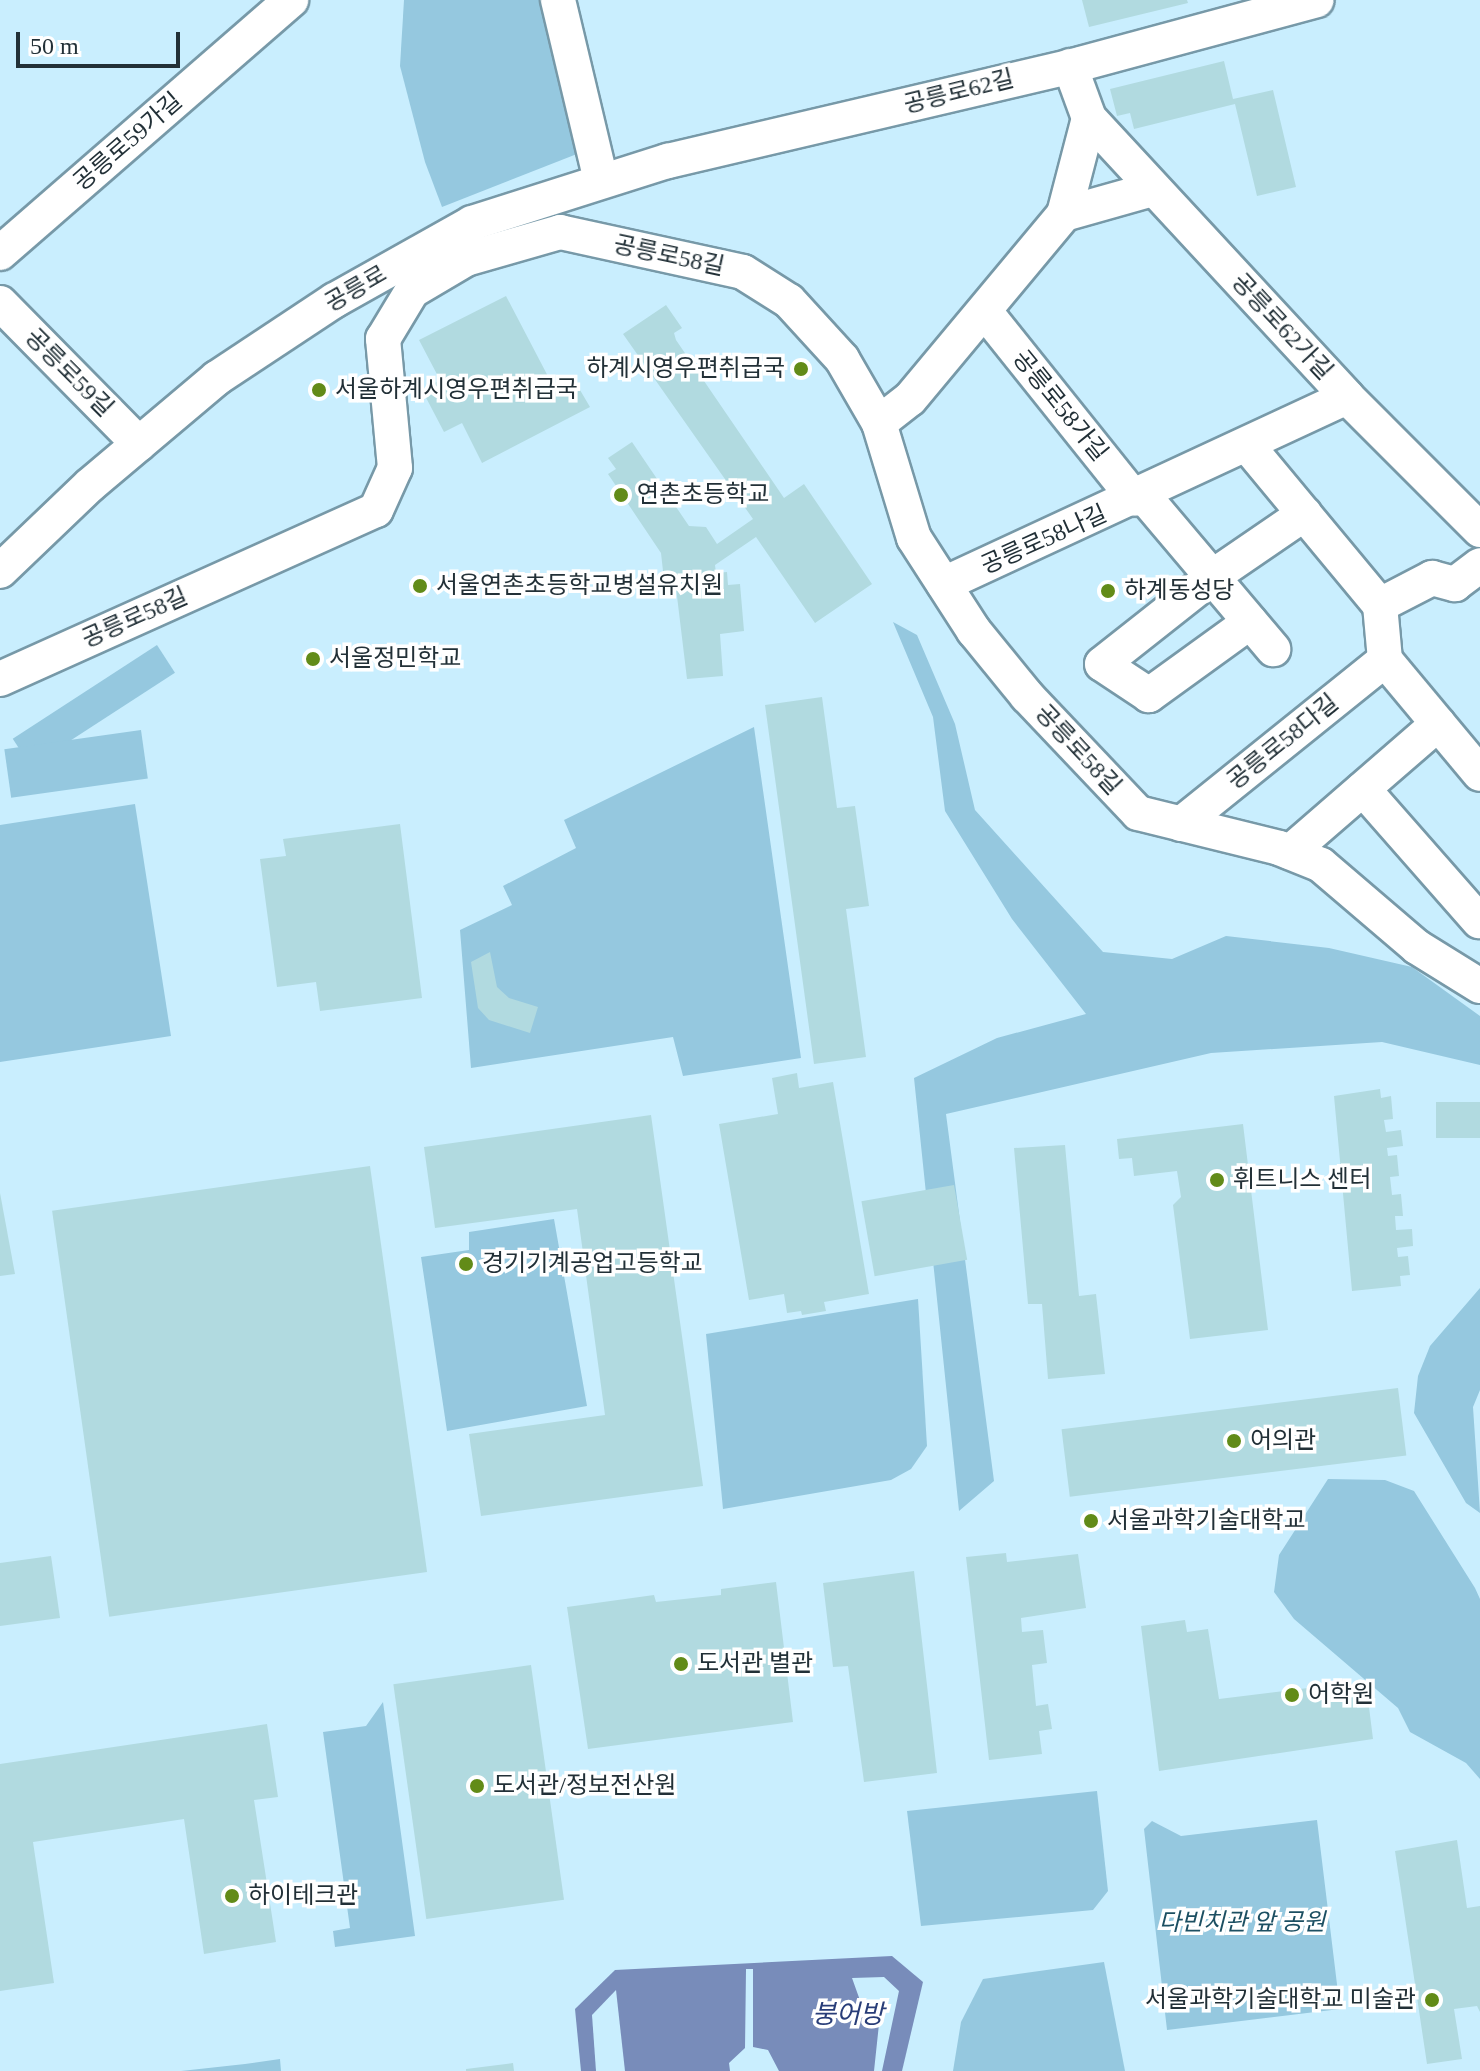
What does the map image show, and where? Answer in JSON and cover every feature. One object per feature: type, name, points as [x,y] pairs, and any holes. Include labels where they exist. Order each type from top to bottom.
[{"type":"street","name":"공릉로59가길","points":[[0,253],[291,0]]},
{"type":"street","points":[[558,0],[601,181]]},
{"type":"street","name":"공릉로62길","points":[[601,181],[1070,66],[1317,0]]},
{"type":"street","name":"공릉로62가길","points":[[1070,66],[1089,118],[1347,397],[1480,530]]},
{"type":"street","points":[[879,423],[910,399],[986,313],[1064,214],[1089,118]]},
{"type":"street","name":"공릉로","points":[[0,571],[139,444],[217,378],[346,294],[472,223],[601,181]]},
{"type":"street","points":[[1064,214],[1153,189]]},
{"type":"street","name":"공릉로58길","points":[[0,679],[376,510],[395,468],[383,339],[412,291],[466,259],[560,232],[743,272],[789,301],[842,359],[879,423],[914,538],[944,584],[1027,696],[1138,813],[1290,852],[1321,865],[1417,947],[1480,986]]},
{"type":"street","name":"공릉로59길","points":[[0,303],[139,444]]},
{"type":"street","name":"공릉로58가길","points":[[986,313],[1139,497]]},
{"type":"street","name":"공릉로58나길","points":[[944,584],[1139,497],[1347,397]]},
{"type":"street","points":[[1247,445],[1380,605],[1385,660],[1480,774]]},
{"type":"street","points":[[1139,497],[1273,649]]},
{"type":"street","points":[[1250,622],[1149,695],[1102,664],[1212,577],[1304,514]]},
{"type":"street","points":[[1380,605],[1432,578],[1455,584],[1480,565]]},
{"type":"street","name":"공릉로58다길","points":[[1181,824],[1385,660]]},
{"type":"street","points":[[1290,852],[1438,724]]},
{"type":"street","points":[[1363,789],[1480,920],[1446,965]]},
{"type":"green space","points":[[404,0],[548,0],[582,152],[442,207],[425,162],[400,66]]},
{"type":"green space","points":[[893,622],[917,635],[955,724],[975,810],[1103,952],[1172,959],[1226,936],[1329,948],[1412,967],[1480,1016],[1480,1065],[1382,1042],[1211,1053],[946,1114],[994,1481],[959,1511],[914,1078],[997,1038],[1086,1014],[1012,919],[945,811],[933,717]]},
{"type":"green space","points":[[157,645],[175,673],[31,766],[13,739]]},
{"type":"green space","points":[[754,727],[801,1058],[683,1076],[673,1037],[471,1068],[460,930],[512,905],[503,886],[576,848],[564,820]]},
{"type":"green space","points":[[141,730],[148,779],[11,798],[4,749]]},
{"type":"green space","points":[[135,804],[171,1036],[0,1062],[0,825]]},
{"type":"green space","points":[[554,1219],[587,1406],[447,1431],[421,1257],[469,1250],[469,1232]]},
{"type":"green space","points":[[1480,1288],[1480,1390],[1473,1407],[1480,1513],[1466,1503],[1414,1413],[1418,1376],[1430,1346]]},
{"type":"green space","points":[[918,1299],[927,1446],[911,1469],[891,1480],[723,1509],[706,1334]]},
{"type":"green space","points":[[1328,1479],[1385,1480],[1414,1491],[1475,1588],[1480,1599],[1480,1779],[1466,1763],[1410,1732],[1398,1708],[1294,1619],[1274,1592],[1279,1555]]},
{"type":"green space","points":[[383,1702],[415,1936],[335,1947],[333,1931],[350,1928],[323,1732],[366,1726]]},
{"type":"green space","points":[[1097,1791],[1108,1891],[1093,1910],[921,1926],[907,1811]]},
{"type":"green space","name":"다빈치관 앞 공원","points":[[1317,1820],[1340,2009],[1167,2030],[1144,1829],[1152,1821],[1181,1836]]},
{"type":"green space","points":[[1104,1962],[1125,2071],[953,2071],[961,2022],[983,1979]]},
{"type":"green space","points":[[280,2059],[281,2071],[181,2071],[245,2064]]},
{"type":"water","name":"붕어방","points":[[892,1956],[923,1982],[902,2071],[581,2071],[575,2009],[615,1970]]},
{"type":"pier","points":[[746,1969],[753,1969],[753,2047],[768,2050],[779,2071],[730,2071],[729,2063],[745,2048]]},
{"type":"pier","points":[[884,1977],[899,1991],[882,2071],[874,2071],[879,2024],[862,2006],[852,1978]]},
{"type":"pier","points":[[616,1990],[625,2071],[596,2071],[592,2015]]},
{"type":"building","points":[[1082,0],[1187,0],[1188,3],[1089,27]]},
{"type":"building","points":[[1224,61],[1233,99],[1273,90],[1296,187],[1257,196],[1235,104],[1134,129],[1130,113],[1117,116],[1110,89]]},
{"type":"building","points":[[506,296],[552,384],[563,378],[571,395],[580,390],[590,407],[482,463],[462,423],[444,432],[422,390],[440,380],[419,340]]},
{"type":"building","points":[[666,305],[682,328],[674,333],[676,340],[784,498],[804,484],[872,584],[815,623],[756,537],[715,565],[716,573],[727,572],[728,585],[740,584],[744,631],[720,634],[723,676],[687,679],[676,588],[665,589],[661,553],[608,474],[616,469],[608,458],[632,442],[689,526],[706,527],[717,544],[753,519],[623,334]]},
{"type":"building","points":[[822,697],[837,808],[855,806],[869,906],[846,909],[866,1057],[814,1064],[765,705]]},
{"type":"building","points":[[400,824],[422,998],[320,1011],[316,982],[277,987],[260,859],[286,856],[283,839]]},
{"type":"building","points":[[490,952],[497,987],[509,998],[538,1007],[530,1033],[489,1020],[478,1008],[471,962]]},
{"type":"building","points":[[797,1073],[799,1088],[833,1082],[869,1294],[824,1302],[826,1311],[802,1315],[801,1311],[787,1313],[784,1294],[749,1300],[719,1124],[778,1114],[772,1078]]},
{"type":"building","points":[[1380,1089],[1381,1098],[1391,1096],[1393,1119],[1384,1120],[1386,1132],[1401,1130],[1403,1146],[1387,1148],[1388,1156],[1397,1155],[1399,1176],[1390,1177],[1392,1195],[1401,1194],[1403,1216],[1395,1216],[1396,1230],[1412,1229],[1413,1246],[1397,1248],[1398,1257],[1408,1256],[1410,1275],[1400,1276],[1401,1286],[1352,1291],[1334,1096]]},
{"type":"building","points":[[1436,1102],[1480,1102],[1480,1138],[1436,1138]]},
{"type":"building","points":[[651,1115],[703,1486],[481,1516],[469,1434],[605,1415],[577,1209],[435,1228],[424,1147]]},
{"type":"building","points":[[1243,1124],[1268,1330],[1190,1339],[1173,1205],[1181,1197],[1177,1171],[1134,1176],[1132,1158],[1119,1159],[1117,1139]]},
{"type":"building","points":[[1065,1145],[1079,1296],[1096,1294],[1105,1374],[1048,1379],[1042,1304],[1028,1304],[1014,1148]]},
{"type":"building","points":[[370,1166],[427,1572],[109,1617],[52,1211]]},
{"type":"building","points":[[954,1185],[967,1260],[875,1276],[861,1201]]},
{"type":"building","points":[[0,1193],[15,1274],[0,1276]]},
{"type":"building","name":"어의관","points":[[1398,1388],[1406,1455],[1070,1497],[1062,1429]]},
{"type":"building","points":[[1006,1553],[1007,1562],[1078,1554],[1086,1608],[1021,1618],[1022,1632],[1043,1630],[1047,1663],[1032,1665],[1036,1706],[1048,1704],[1052,1729],[1039,1731],[1042,1754],[989,1760],[966,1557]]},
{"type":"building","points":[[51,1556],[60,1618],[0,1626],[0,1563]]},
{"type":"building","points":[[914,1571],[937,1773],[864,1782],[848,1666],[833,1667],[823,1583]]},
{"type":"building","name":"도서관 별관","points":[[776,1582],[793,1722],[588,1749],[567,1607],[654,1595],[656,1602],[721,1595],[721,1589]]},
{"type":"building","name":"어학원","points":[[1185,1620],[1187,1632],[1208,1629],[1219,1699],[1332,1685],[1333,1695],[1355,1692],[1357,1708],[1369,1707],[1373,1739],[1159,1771],[1141,1626]]},
{"type":"building","name":"도서관/정보전산원","points":[[531,1665],[564,1900],[426,1919],[393,1684]]},
{"type":"building","name":"하이테크관","points":[[267,1724],[278,1797],[254,1800],[276,1942],[204,1954],[184,1819],[33,1842],[54,1983],[0,1991],[0,1764]]},
{"type":"building","points":[[1457,1840],[1467,1908],[1480,1906],[1480,2012],[1477,2006],[1454,2009],[1462,2059],[1427,2064],[1395,1851]]},
{"type":"building","points":[[513,2063],[514,2071],[466,2071],[466,2069]]},
{"type":"place","name":"하계시영우편취급국","points":[[801,369]]},
{"type":"place","name":"서울하계시영우편취급국","points":[[319,390]]},
{"type":"place","name":"연촌초등학교","points":[[621,495]]},
{"type":"place","name":"서울연촌초등학교병설유치원","points":[[420,586]]},
{"type":"place","name":"하계동성당","points":[[1108,591]]},
{"type":"place","name":"서울정민학교","points":[[313,659]]},
{"type":"place","name":"휘트니스 센터","points":[[1217,1180]]},
{"type":"place","name":"경기기계공업고등학교","points":[[466,1264]]},
{"type":"place","name":"어의관","points":[[1234,1441]]},
{"type":"place","name":"서울과학기술대학교","points":[[1091,1521]]},
{"type":"place","name":"도서관 별관","points":[[681,1664]]},
{"type":"place","name":"어학원","points":[[1292,1695]]},
{"type":"place","name":"도서관/정보전산원","points":[[477,1786]]},
{"type":"place","name":"하이테크관","points":[[232,1896]]},
{"type":"place","name":"서울과학기술대학교 미술관","points":[[1432,2000]]}]
